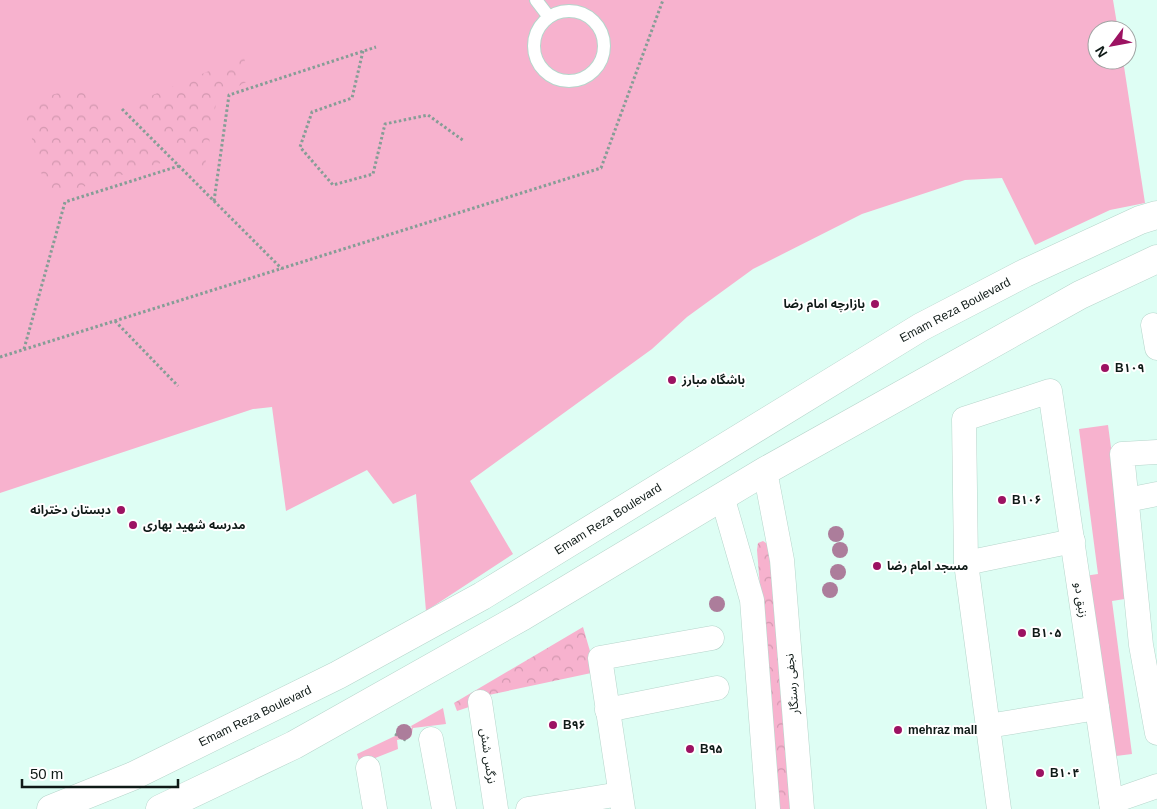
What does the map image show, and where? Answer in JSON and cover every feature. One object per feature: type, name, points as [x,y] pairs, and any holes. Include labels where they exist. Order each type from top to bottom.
[{"type":"street","name":"Emam Reza Boulevard","points":[[51,809],[133,776],[338,675],[482,596],[921,327],[1025,273],[1140,220],[1157,215]]},
{"type":"street","points":[[160,809],[294,745],[523,616],[765,470],[1080,295],[1157,259]]},
{"type":"street","name":"زنبق دو","points":[[966,563],[964,419],[1050,391],[1112,805]]},
{"type":"street","points":[[1157,452],[1122,454],[1127,500],[1149,644],[1157,733]]},
{"type":"street","name":"نجفی رستگار","points":[[765,470],[782,560],[802,809]]},
{"type":"street","points":[[1127,500],[1157,494]]},
{"type":"street","points":[[722,496],[752,600],[768,809]]},
{"type":"street","points":[[999,809],[966,563],[1073,541]]},
{"type":"street","points":[[528,809],[622,801],[600,658],[712,638]]},
{"type":"street","points":[[608,710],[717,688]]},
{"type":"street","name":"نرگس شش","points":[[480,702],[496,809]]},
{"type":"street","points":[[988,726],[1097,708]]},
{"type":"street","points":[[431,739],[444,809]]},
{"type":"street","points":[[368,768],[375,809]]},
{"type":"street","points":[[1112,805],[1157,786]]},
{"type":"lane","points":[[536,0],[549,17]]},
{"type":"lane","points":[[560,12],[582,13],[600,28],[605,51],[601,62],[594,72],[585,79],[574,82],[562,81],[551,77],[542,69],[536,59],[534,48],[535,36],[541,25],[549,17],[560,12]]},
{"type":"path","points":[[0,357],[601,168],[663,0]]},
{"type":"path","points":[[214,201],[229,96],[376,47]]},
{"type":"path","points":[[363,51],[352,98],[312,112],[300,147],[333,184],[374,174],[385,124],[428,115],[464,141]]},
{"type":"path","points":[[122,109],[282,269]]},
{"type":"path","points":[[24,350],[64,202],[179,166]]},
{"type":"path","points":[[115,321],[178,386]]},
{"type":"path","points":[[395,734],[407,741]]},
{"type":"green space","points":[[0,0],[1113,0],[1116,20],[1087,20],[1087,70],[1125,70],[1145,203],[1110,210],[1035,245],[1002,178],[965,180],[862,214],[753,269],[687,317],[652,349],[470,481],[513,554],[426,611],[416,494],[393,504],[367,470],[286,511],[272,407],[253,409],[0,493]]},
{"type":"green space","points":[[244,56],[248,81],[217,98],[204,171],[134,103]]},
{"type":"green space","points":[[86,85],[164,162],[53,196],[46,190],[25,113],[25,106],[31,101]]},
{"type":"green space","points":[[1108,425],[1131,598],[1112,601],[1132,754],[1108,757],[1084,576],[1098,574],[1079,429]]},
{"type":"green space","points":[[763,541],[769,545],[790,809],[778,809],[757,550],[758,543]]},
{"type":"green space","points":[[583,627],[596,672],[470,699],[469,707],[457,711],[454,703]]},
{"type":"green space","points":[[443,708],[446,724],[413,728],[411,737],[397,740],[398,749],[360,764],[357,754],[412,728],[411,726]]},
{"type":"place","name":"بازارچه امام رضا","points":[[875,304]]},
{"type":"place","name":"B۱۰۹","points":[[1105,368]]},
{"type":"place","name":"باشگاه مبارز","points":[[672,380]]},
{"type":"place","name":"B۱۰۶","points":[[1002,500]]},
{"type":"place","name":"دبستان دخترانه","points":[[121,510]]},
{"type":"place","name":"مدرسه شهید بهاری","points":[[133,525]]},
{"type":"place","name":"مسجد امام رضا","points":[[877,566]]},
{"type":"place","name":"B۱۰۵","points":[[1022,633]]},
{"type":"place","name":"B۹۶","points":[[553,725]]},
{"type":"place","name":"mehraz mall","points":[[898,730]]},
{"type":"place","name":"B۹۵","points":[[690,749]]},
{"type":"place","name":"B۱۰۴","points":[[1040,773]]}]
